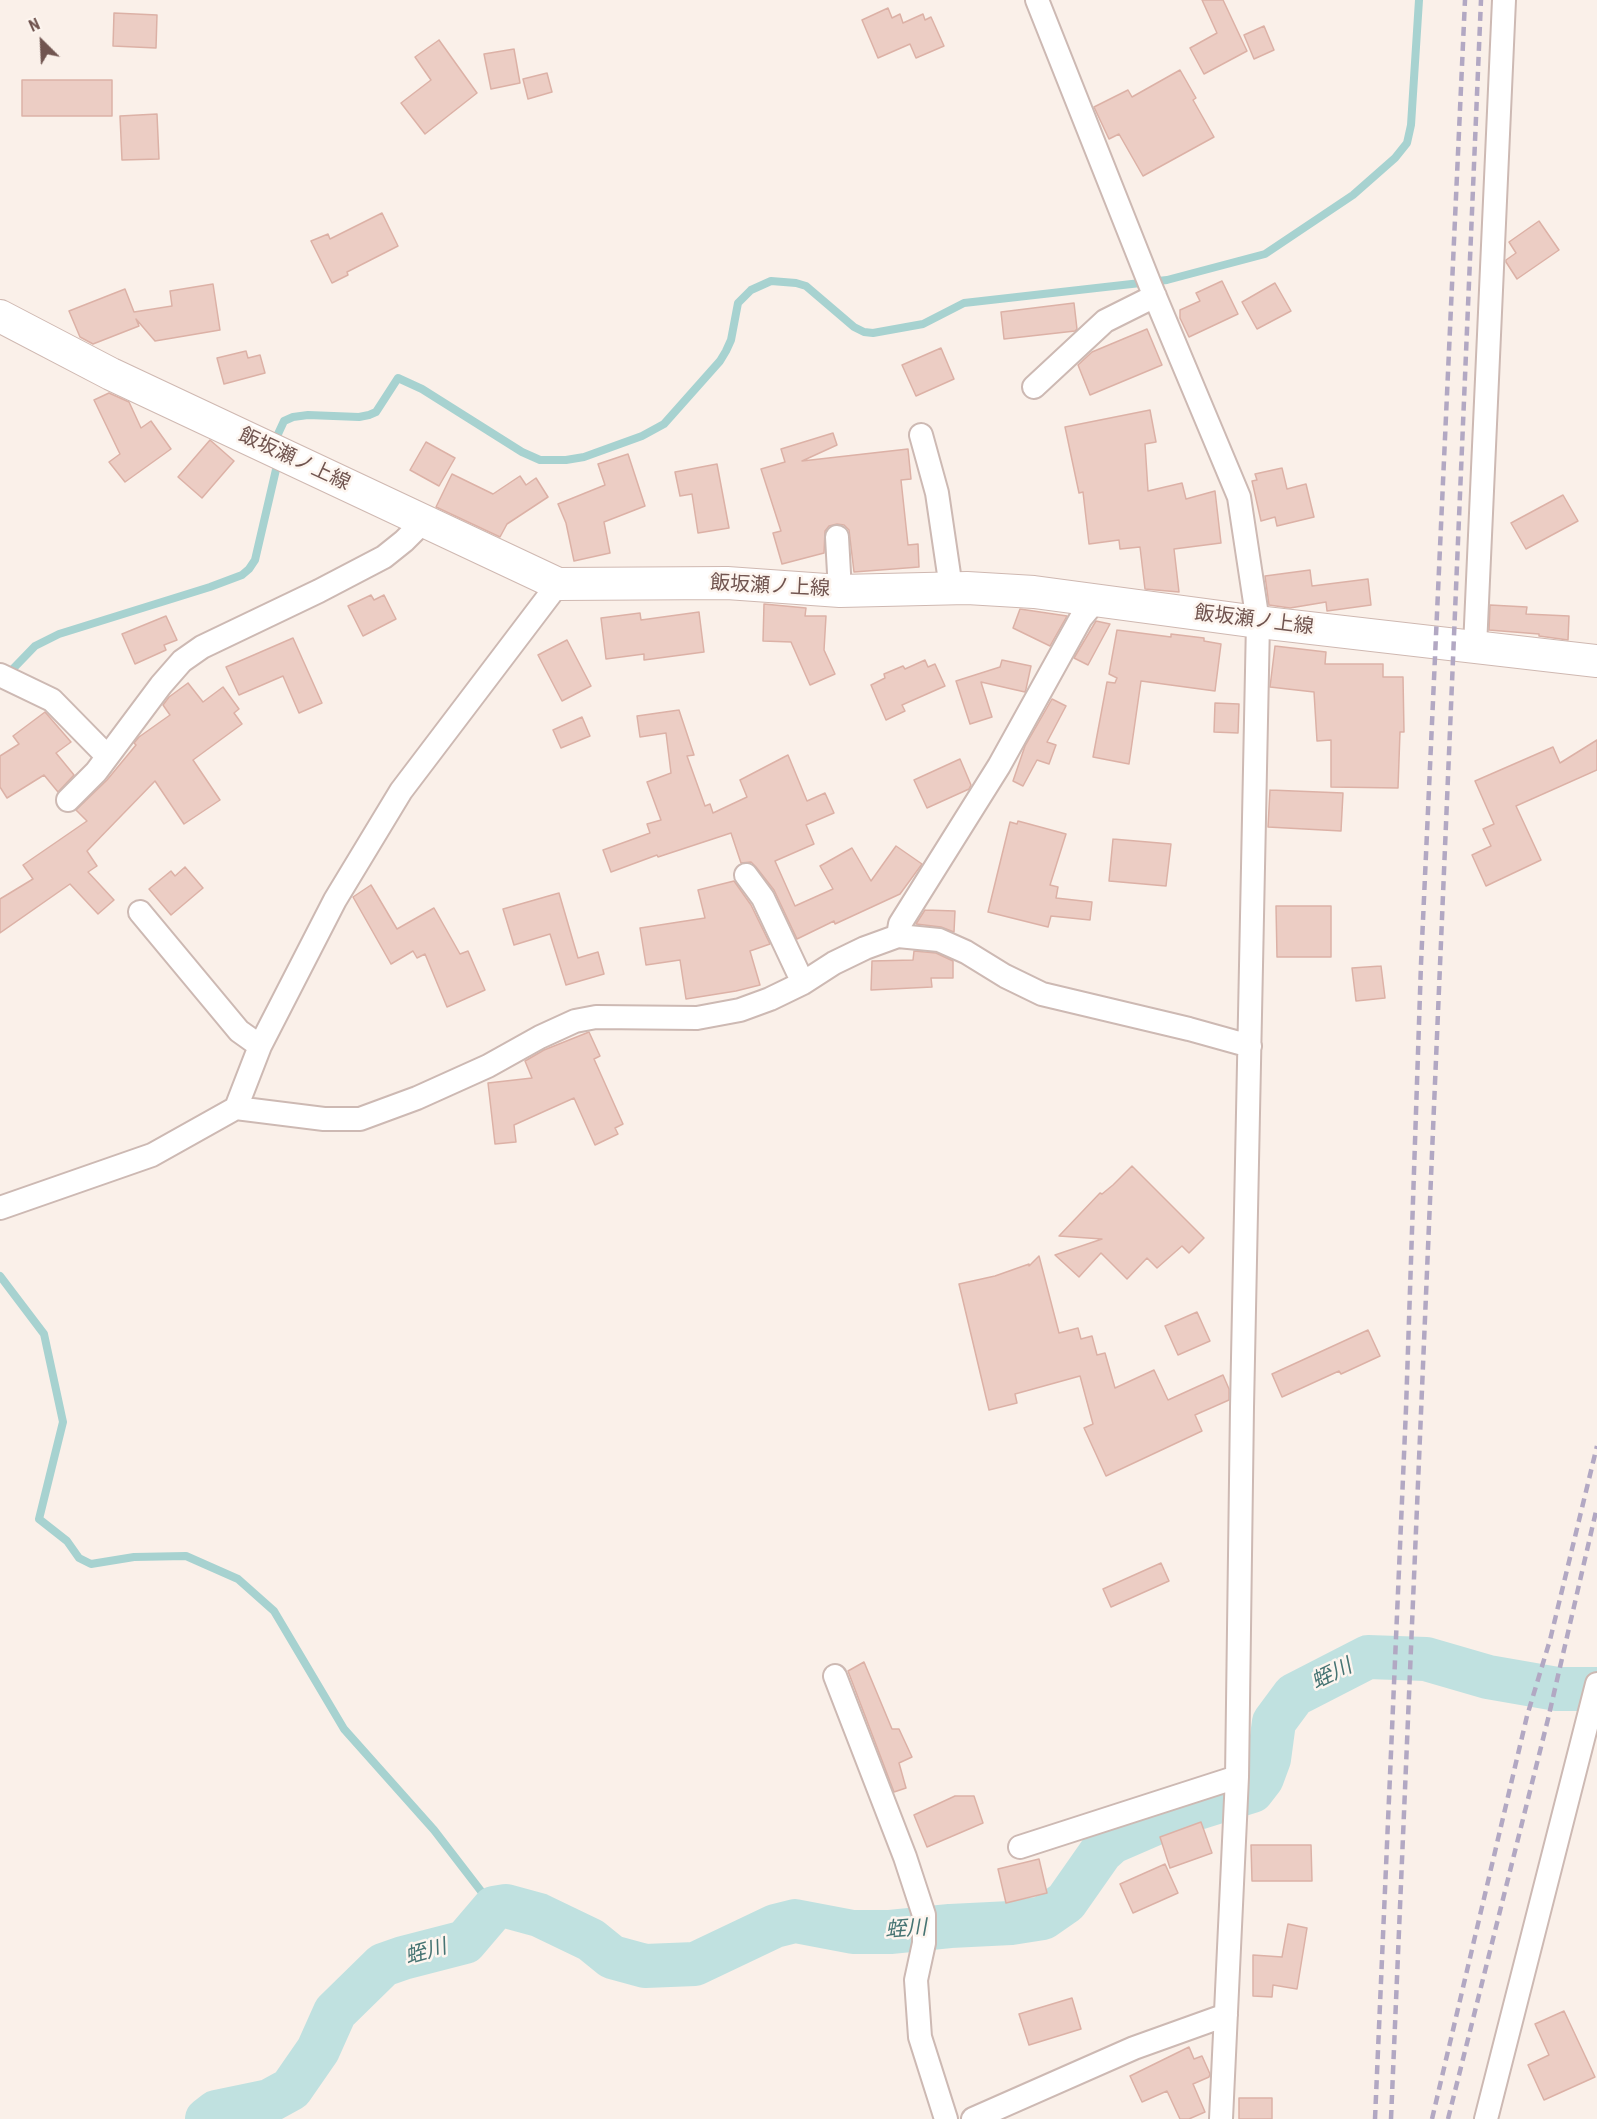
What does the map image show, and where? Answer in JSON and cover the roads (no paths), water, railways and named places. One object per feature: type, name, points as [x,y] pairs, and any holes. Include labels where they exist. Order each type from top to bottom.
[{"type":"main road","name":"飯坂瀬ノ上線","points":[[0,316],[111,374],[558,584],[727,583],[840,591],[951,588],[1034,592],[1258,622],[1597,661]]},
{"type":"street","points":[[1037,0],[1155,296],[1239,497],[1258,622],[1237,1781],[1221,2119]]},
{"type":"street","points":[[1475,647],[1504,0]]},
{"type":"street","points":[[1034,387],[1105,321],[1155,296]]},
{"type":"street","points":[[921,435],[938,493],[951,588]]},
{"type":"street","points":[[68,800],[96,772],[161,685],[182,661],[202,647],[384,557],[424,521]]},
{"type":"street","points":[[837,537],[840,591]]},
{"type":"street","points":[[236,1108],[260,1046],[335,900],[401,792],[558,584]]},
{"type":"street","points":[[898,936],[900,924],[999,766],[1081,618],[1095,601]]},
{"type":"street","points":[[0,675],[52,700],[107,756]]},
{"type":"street","points":[[746,875],[763,898],[803,983]]},
{"type":"street","points":[[140,912],[239,1031],[260,1046]]},
{"type":"street","points":[[0,1208],[152,1155],[236,1108],[324,1119],[360,1119],[448,1084],[575,1021],[596,1017],[697,1018],[740,1010],[803,983],[834,963],[865,948],[898,936],[939,940],[966,952],[1005,976],[1042,994],[1250,1046]]},
{"type":"street","points":[[835,1676],[905,1857],[924,1915],[924,1943],[916,1980],[920,2037],[946,2119]]},
{"type":"street","points":[[1486,2119],[1595,1692]]},
{"type":"street","points":[[1020,1847],[1237,1781]]},
{"type":"street","points":[[973,2119],[1134,2048],[1226,2015]]},
{"type":"waterway","points":[[278,446],[278,434],[284,421],[308,415],[359,417],[369,415],[376,412],[398,378],[422,389],[522,452],[540,460],[584,457],[642,436],[664,424],[720,361],[731,340],[738,303],[751,290],[771,281],[806,286],[854,327],[873,333],[923,324],[964,303],[1167,280],[1265,254],[1353,195],[1395,158],[1407,143],[1411,125],[1419,0]]},
{"type":"waterway","points":[[7,675],[35,646],[59,634],[242,575],[255,560],[278,461]]},
{"type":"waterway","points":[[0,1276],[44,1334],[63,1422],[39,1519],[67,1541],[79,1558],[91,1564],[134,1557],[186,1556],[238,1579],[274,1611],[344,1729],[434,1830],[494,1908]]},
{"type":"waterway","name":"蛭川","points":[[207,2119],[216,2112],[269,2101],[291,2089],[318,2050],[335,2012],[383,1965],[465,1942],[494,1908],[506,1906],[539,1915],[591,1940],[612,1957],[645,1966],[695,1964],[775,1926],[795,1921],[853,1932],[890,1932],[1011,1923],[1043,1918],[1066,1902],[1101,1852],[1112,1842],[1172,1816],[1252,1791],[1262,1778],[1269,1759],[1274,1722],[1294,1695],[1368,1657],[1426,1659],[1488,1677],[1557,1689],[1597,1689]]},
{"type":"railway","points":[[1375,2119],[1406,1409],[1421,964],[1465,0]]},
{"type":"railway","points":[[1391,2119],[1481,0]]},
{"type":"railway","points":[[1432,2119],[1527,1716],[1550,1640],[1597,1446]]},
{"type":"railway","points":[[1448,2119],[1548,1719],[1597,1507]]}]
